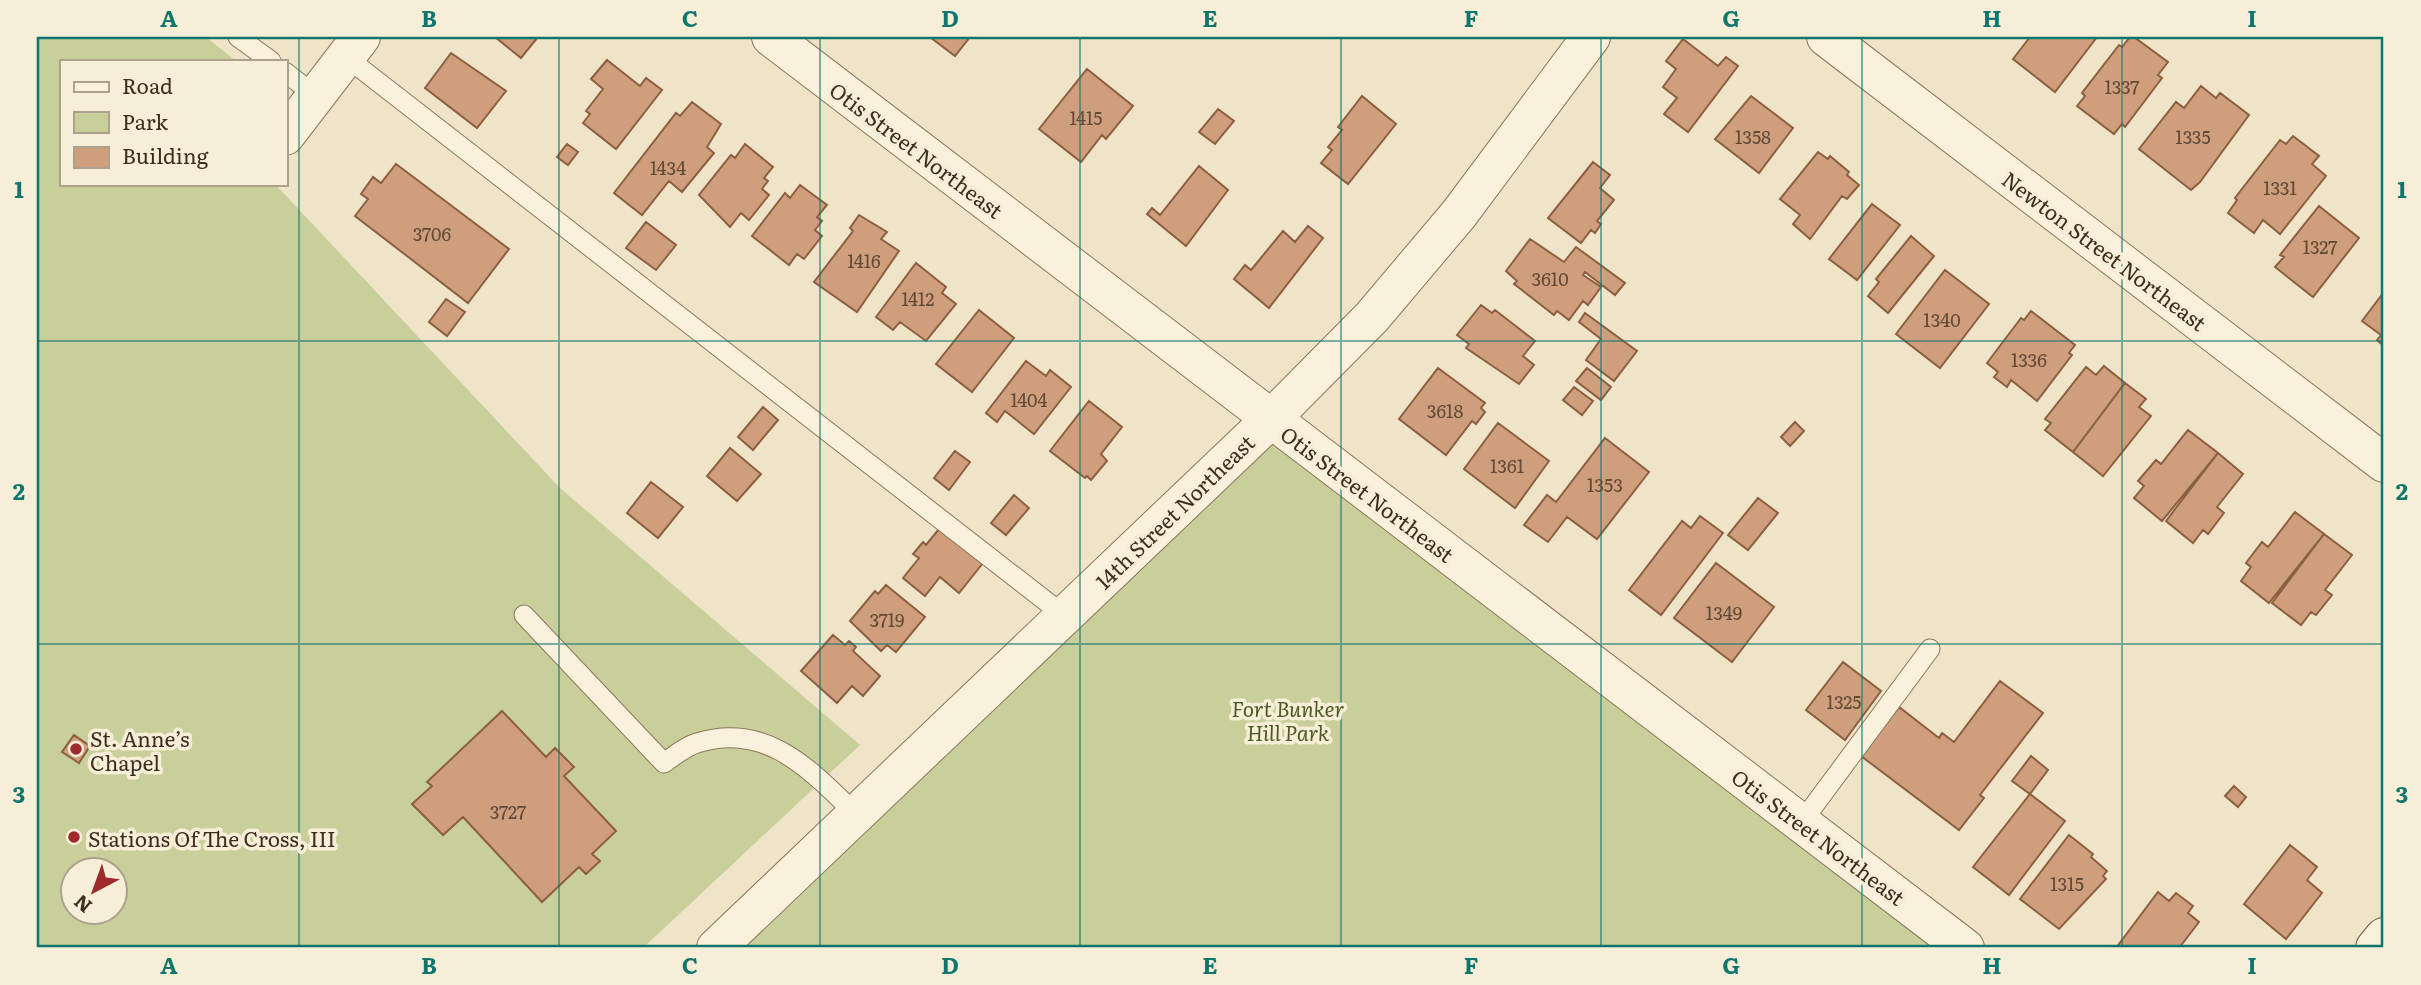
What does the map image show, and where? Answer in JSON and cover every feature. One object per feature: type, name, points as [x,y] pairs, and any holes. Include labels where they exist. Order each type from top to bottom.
[{"type":"street","name":"Otis Street Northeast","points":[[771,37],[1965,948]]},
{"type":"street","name":"14th Street Northeast","points":[[716,948],[1271,419],[1372,317],[1416,267],[1591,37]]},
{"type":"street","name":"Newton Street Northeast","points":[[1826,37],[2384,463]]},
{"type":"street","points":[[287,133],[354,47]]},
{"type":"street","points":[[2375,948],[2384,937]]},
{"type":"lane","points":[[238,37],[270,60]]},
{"type":"lane","points":[[354,47],[1065,616]]},
{"type":"lane","points":[[287,74],[316,96]]},
{"type":"lane","points":[[524,615],[664,763],[696,743],[746,737],[797,759],[856,814]]},
{"type":"lane","points":[[1801,822],[1930,649]]},
{"type":"green space","points":[[37,37],[206,37],[235,60],[60,60],[60,186],[277,186],[560,488],[860,745],[643,948],[37,948]]},
{"type":"green space","name":"Fort Bunker Hill Park","points":[[1271,419],[1965,948],[716,948]]},
{"type":"building","points":[[495,37],[538,37],[521,58]]},
{"type":"building","points":[[930,37],[970,37],[955,56]]},
{"type":"building","points":[[2030,37],[2097,37],[2055,92],[2013,59]]},
{"type":"building","points":[[2130,37],[2134,37],[2168,62],[2158,75],[2162,78],[2125,127],[2122,124],[2114,134],[2077,106],[2085,96],[2082,93],[2119,45],[2122,47]]},
{"type":"building","points":[[1683,39],[1718,66],[1726,57],[1738,66],[1688,132],[1664,114],[1677,98],[1663,87],[1676,69],[1666,61]]},
{"type":"building","points":[[451,53],[506,91],[477,128],[425,88]]},
{"type":"building","points":[[607,60],[640,86],[646,78],[662,90],[616,149],[583,123],[590,114],[586,111],[603,89],[591,79]]},
{"type":"building","points":[[1087,69],[1133,106],[1106,139],[1102,135],[1081,162],[1039,129]]},
{"type":"building","points":[[2201,86],[2216,98],[2220,93],[2249,115],[2200,182],[2191,190],[2139,149],[2176,102],[2184,108]]},
{"type":"building","points":[[1362,96],[1396,124],[1348,184],[1321,163],[1332,150],[1328,147],[1342,130],[1338,127]]},
{"type":"building","points":[[1751,96],[1793,128],[1759,173],[1715,139]]},
{"type":"building","points":[[692,102],[721,124],[707,147],[714,153],[682,192],[669,181],[642,215],[614,193],[676,113],[680,116]]},
{"type":"building","points":[[1218,109],[1234,121],[1215,144],[1199,132]]},
{"type":"building","points":[[2293,136],[2319,156],[2312,164],[2326,176],[2280,234],[2263,220],[2254,233],[2228,213],[2237,200],[2235,198],[2280,140],[2286,144]]},
{"type":"building","points":[[567,144],[578,152],[568,165],[557,157]]},
{"type":"building","points":[[745,144],[773,167],[764,178],[768,181],[762,189],[769,195],[749,220],[741,213],[730,227],[699,195],[731,155],[735,158]]},
{"type":"building","points":[[1818,152],[1828,159],[1830,156],[1849,172],[1847,175],[1859,185],[1847,199],[1842,196],[1810,239],[1793,224],[1800,215],[1780,199]]},
{"type":"building","points":[[1593,162],[1610,175],[1600,188],[1614,200],[1597,221],[1601,224],[1595,233],[1591,230],[1581,243],[1548,218]]},
{"type":"building","points":[[396,164],[509,249],[468,303],[355,216],[368,199],[361,194],[373,177],[381,183]]},
{"type":"building","points":[[1199,166],[1228,190],[1186,246],[1147,214],[1152,208],[1160,215]]},
{"type":"building","points":[[800,185],[827,205],[817,217],[822,221],[815,230],[822,236],[804,259],[797,254],[789,265],[752,236],[785,193],[790,198]]},
{"type":"building","points":[[1872,204],[1900,225],[1857,280],[1829,259]]},
{"type":"building","points":[[2319,206],[2359,238],[2313,297],[2275,267],[2284,257],[2280,255]]},
{"type":"building","points":[[859,215],[887,232],[881,239],[899,251],[857,312],[814,282],[853,231],[850,228]]},
{"type":"building","points":[[646,222],[676,245],[656,270],[626,248]]},
{"type":"building","points":[[1308,226],[1323,238],[1269,308],[1234,279],[1245,265],[1251,270],[1283,231],[1295,242]]},
{"type":"building","points":[[1911,236],[1934,256],[1888,313],[1868,296],[1879,282],[1876,279]]},
{"type":"building","points":[[1530,239],[1564,262],[1576,247],[1625,283],[1615,295],[1585,272],[1583,275],[1601,287],[1588,305],[1583,301],[1569,320],[1557,311],[1554,315],[1514,284],[1517,281],[1506,271]]},
{"type":"building","points":[[916,263],[946,287],[942,293],[956,304],[926,341],[900,322],[893,330],[876,317]]},
{"type":"building","points":[[1945,270],[1989,304],[1940,368],[1896,334]]},
{"type":"building","points":[[2384,292],[2384,346],[2377,340],[2381,335],[2362,321]]},
{"type":"building","points":[[446,299],[465,312],[447,336],[429,322]]},
{"type":"building","points":[[1481,305],[1492,313],[1495,310],[1535,341],[1523,356],[1534,365],[1519,384],[1466,348],[1469,344],[1457,335]]},
{"type":"building","points":[[979,310],[1014,338],[972,392],[936,364]]},
{"type":"building","points":[[2031,311],[2075,345],[2069,353],[2072,355],[2037,401],[2011,380],[2007,387],[1994,377],[1998,372],[1987,363],[2021,318],[2024,320]]},
{"type":"building","points":[[1585,313],[1637,351],[1614,381],[1586,360],[1601,339],[1579,322]]},
{"type":"building","points":[[1026,361],[1046,376],[1050,370],[1071,387],[1034,434],[1005,411],[997,422],[986,413]]},
{"type":"building","points":[[2104,366],[2125,383],[2073,452],[2045,430],[2051,423],[2045,419],[2086,367],[2096,375]]},
{"type":"building","points":[[1438,368],[1485,403],[1481,408],[1485,412],[1476,424],[1472,421],[1446,455],[1399,419]]},
{"type":"building","points":[[1587,368],[1611,387],[1601,400],[1576,381]]},
{"type":"building","points":[[2125,383],[2146,399],[2139,407],[2151,416],[2103,476],[2073,452]]},
{"type":"building","points":[[1574,387],[1593,401],[1582,415],[1563,400]]},
{"type":"building","points":[[1089,401],[1122,427],[1101,454],[1107,461],[1091,480],[1050,451]]},
{"type":"building","points":[[763,407],[778,420],[753,450],[738,437]]},
{"type":"building","points":[[1795,422],[1804,431],[1790,446],[1781,437]]},
{"type":"building","points":[[1498,423],[1549,461],[1515,508],[1464,469]]},
{"type":"building","points":[[2188,430],[2218,453],[2162,521],[2134,498],[2144,486],[2138,481],[2156,460],[2161,464]]},
{"type":"building","points":[[1605,438],[1649,472],[1597,539],[1567,517],[1548,542],[1524,525],[1547,495],[1556,502]]},
{"type":"building","points":[[730,448],[761,474],[737,501],[707,476]]},
{"type":"building","points":[[955,451],[970,462],[949,490],[934,478]]},
{"type":"building","points":[[2218,453],[2243,474],[2217,507],[2224,513],[2208,534],[2203,530],[2193,543],[2166,521]]},
{"type":"building","points":[[651,482],[683,507],[658,538],[627,513]]},
{"type":"building","points":[[1014,495],[1029,508],[1006,535],[991,523]]},
{"type":"building","points":[[1758,498],[1778,513],[1748,550],[1728,535]]},
{"type":"building","points":[[2295,512],[2324,534],[2269,603],[2241,581],[2251,567],[2246,563],[2262,542],[2268,547]]},
{"type":"building","points":[[1700,516],[1723,533],[1661,615],[1629,590],[1682,521],[1691,528]]},
{"type":"building","points":[[939,529],[983,563],[959,593],[940,577],[925,596],[903,578],[919,558],[913,554],[923,542],[926,545]]},
{"type":"building","points":[[2324,534],[2352,555],[2325,590],[2332,595],[2316,615],[2311,612],[2301,625],[2272,603]]},
{"type":"building","points":[[1716,563],[1774,607],[1732,662],[1674,618]]},
{"type":"building","points":[[886,585],[925,617],[896,652],[887,645],[881,651],[850,621],[875,591],[878,594]]},
{"type":"building","points":[[833,635],[845,645],[849,641],[856,647],[853,651],[880,676],[863,696],[852,686],[837,703],[801,671]]},
{"type":"building","points":[[1843,662],[1881,691],[1845,740],[1806,710]]},
{"type":"building","points":[[2000,681],[2043,713],[1980,795],[1984,798],[1959,830],[1861,756],[1899,707],[1939,738],[1942,733],[1954,742]]},
{"type":"building","points":[[502,711],[546,757],[555,748],[574,767],[564,776],[616,831],[592,854],[600,861],[586,874],[579,867],[542,902],[463,817],[443,835],[412,804],[432,786],[427,782]]},
{"type":"building","name":"St. Anne’s Chapel","points":[[74,735],[90,746],[79,763],[62,752]]},
{"type":"building","points":[[2031,756],[2048,770],[2030,794],[2012,781]]},
{"type":"building","points":[[2234,786],[2246,797],[2238,807],[2225,796]]},
{"type":"building","points":[[2030,794],[2065,821],[2009,895],[1973,867]]},
{"type":"building","points":[[2069,835],[2093,854],[2091,857],[2107,871],[2103,876],[2106,879],[2059,929],[2020,899]]},
{"type":"building","points":[[2290,845],[2317,867],[2307,880],[2322,893],[2286,939],[2244,904]]},
{"type":"building","points":[[2158,892],[2169,901],[2176,893],[2193,906],[2188,913],[2199,922],[2179,948],[2116,948]]},
{"type":"place","name":"St. Anne’s Chapel","points":[[76,749]]},
{"type":"place","name":"Stations Of The Cross, III","points":[[74,837]]}]
